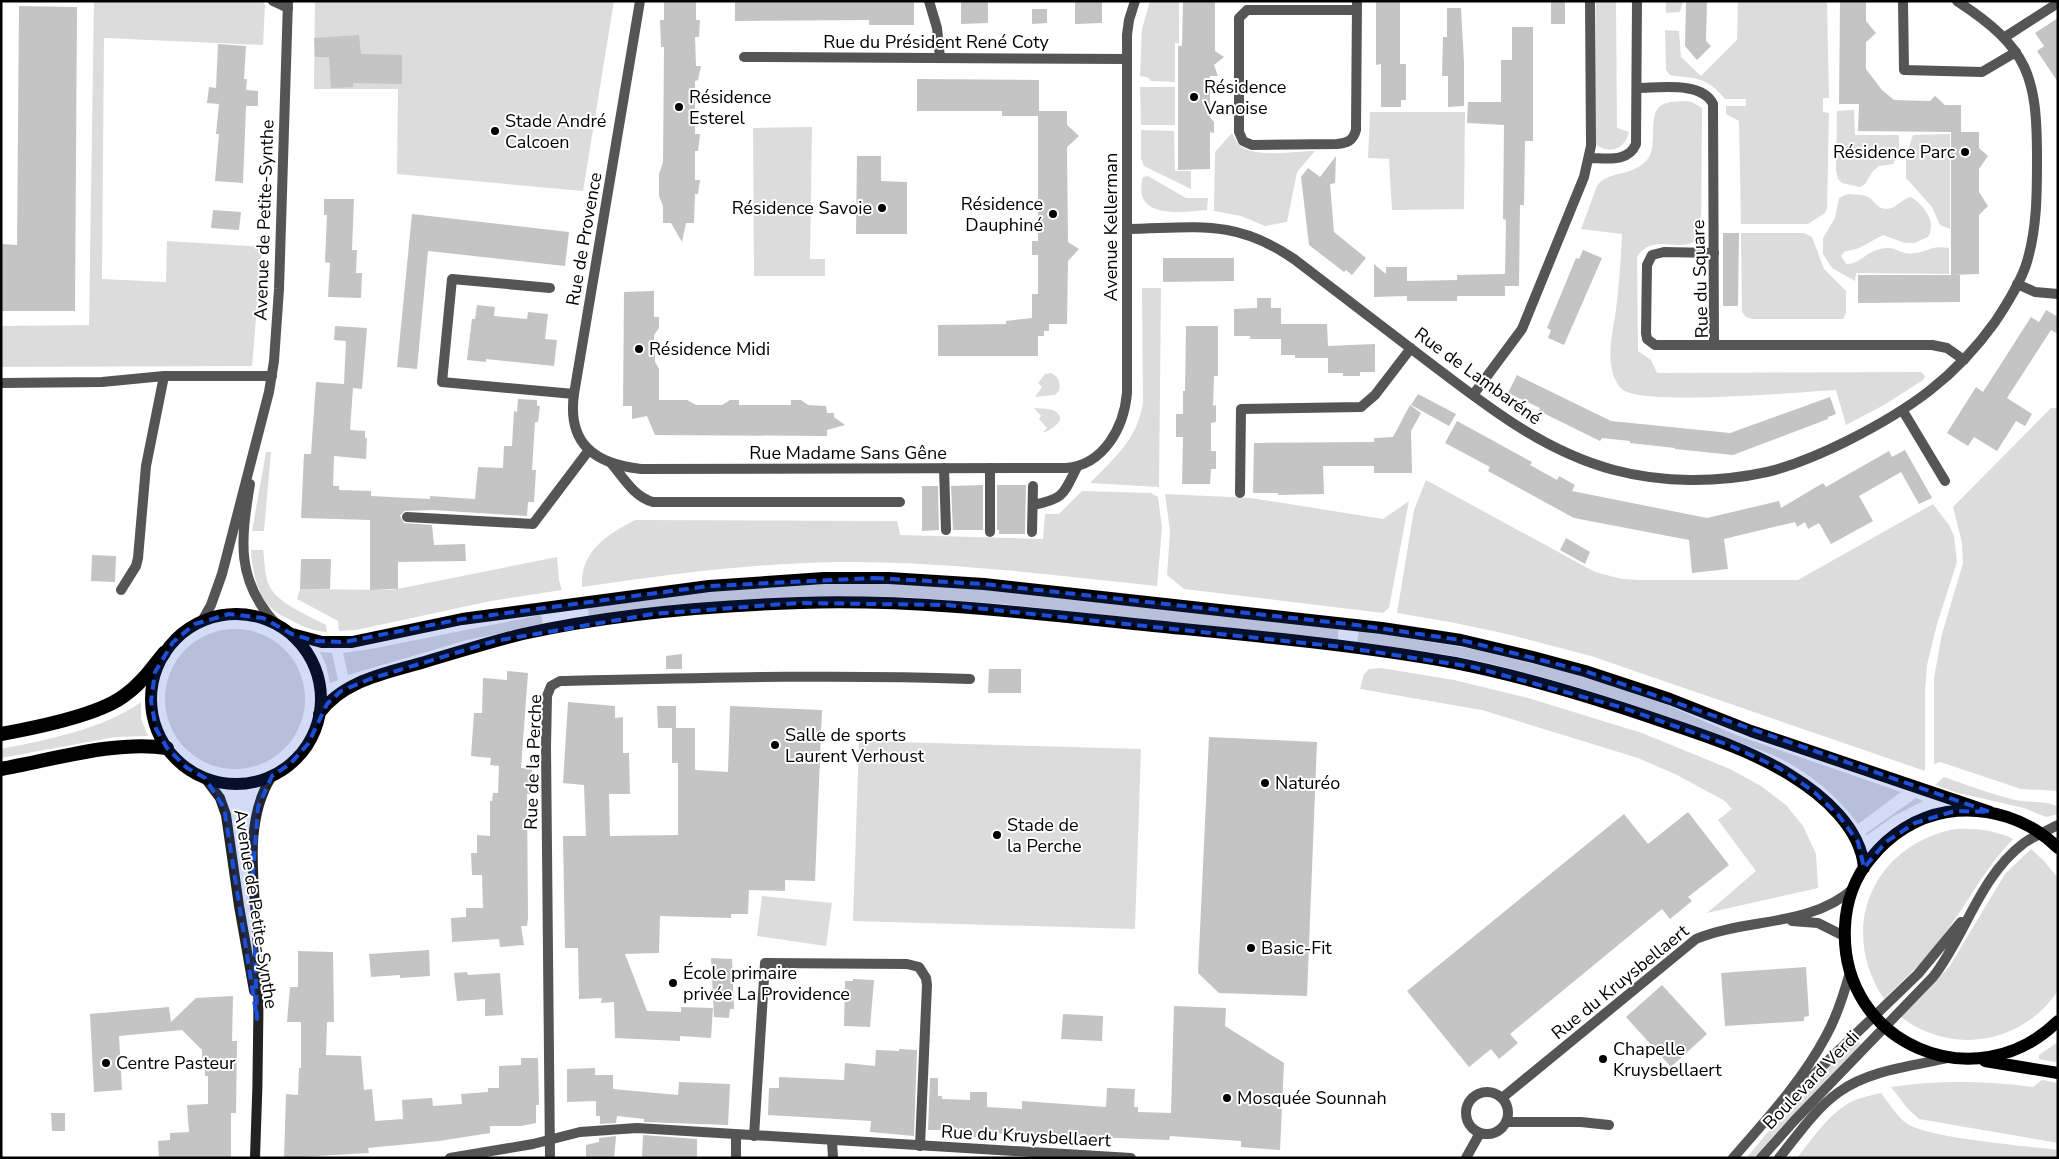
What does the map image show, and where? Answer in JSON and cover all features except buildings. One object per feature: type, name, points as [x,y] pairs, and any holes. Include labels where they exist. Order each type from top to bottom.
[{"type":"highway","points":[[1,734],[43,725],[99,709],[116,702],[140,682],[164,653]]},
{"type":"highway","points":[[1,770],[126,747],[147,746],[167,748]]},
{"type":"main road","points":[[292,634],[305,650],[317,673],[321,694],[319,714],[313,735],[301,753],[286,768],[272,776],[252,782],[236,784],[205,778],[186,768],[167,748],[154,722],[151,701],[153,680],[164,653],[183,632],[215,616],[236,614],[256,616],[276,624],[292,634],[322,642],[352,642],[470,618],[739,582],[808,578],[874,578],[984,584],[1374,626],[1441,636],[1496,648],[1569,666],[1646,690],[1751,731],[2016,820],[2041,834],[2058,848]]},
{"type":"main road","points":[[319,714],[341,692],[370,679],[495,641],[565,627],[653,614],[751,605],[867,602],[988,608],[1376,651],[1465,665],[1572,692],[1714,739],[1792,776],[1822,799],[1846,824],[1860,848],[1864,868]]},
{"type":"main road","name":"Avenue de Petite-Synthe","points":[[255,1158],[258,950],[253,885],[254,846],[259,801],[272,776]]},
{"type":"main road","name":"Avenue de Petite-Synthe","points":[[205,778],[220,798],[226,815],[257,1019]]},
{"type":"main road","points":[[1990,812],[1955,811],[1935,815],[1915,822],[1886,842],[1864,868],[1853,889],[1846,916],[1844,936],[1850,972],[1860,995],[1874,1016],[1885,1027],[1914,1047],[1948,1058],[1973,1059],[2058,1073]]},
{"type":"main road","points":[[1973,1059],[2001,1055],[2020,1048],[2044,1033],[2058,1021]]},
{"type":"street","points":[[273,1],[288,4]]},
{"type":"street","name":"Rue de Provence","points":[[589,450],[579,437],[573,423],[574,394],[640,1]]},
{"type":"street","points":[[929,1],[937,28],[940,58]]},
{"type":"street","name":"Avenue Kellerman","points":[[1077,467],[1091,460],[1105,448],[1121,424],[1126,404],[1127,59],[1129,20],[1135,1]]},
{"type":"street","points":[[1473,395],[1516,338],[1526,320],[1579,193],[1589,158],[1590,1]]},
{"type":"street","points":[[1589,158],[1622,158],[1629,154],[1637,140],[1637,1]]},
{"type":"street","points":[[1903,1],[1904,70],[1982,72],[2016,52]]},
{"type":"street","name":"Rue de Lambaréné","points":[[1127,229],[1210,226],[1227,228],[1252,236],[1276,247],[1473,395],[1524,430],[1584,460],[1625,472],[1682,480],[1738,477],[1794,464],[1829,450],[1903,411],[1938,385],[1964,360],[1993,324],[2017,284],[2028,258],[2036,216],[2037,140],[2036,111],[2032,90],[2025,68],[2005,38],[1990,23],[1957,1]]},
{"type":"street","points":[[2005,38],[2058,3]]},
{"type":"street","name":"Avenue de Petite-Synthe","points":[[202,621],[211,605],[222,574],[272,376],[279,301],[288,4]]},
{"type":"street","points":[[1356,6],[1356,130],[1352,139],[1348,142],[1337,144],[1252,145],[1242,141],[1239,132],[1239,18],[1247,10],[1356,6]]},
{"type":"street","name":"Rue du Président René Coty","points":[[744,57],[1127,59]]},
{"type":"street","name":"Rue du Square","points":[[1637,88],[1692,88],[1705,93],[1711,100],[1714,114],[1714,345],[1932,344],[1946,348],[1964,360]]},
{"type":"street","points":[[1714,253],[1664,252],[1652,255],[1647,265],[1646,333],[1647,339],[1655,345],[1714,345]]},
{"type":"street","points":[[550,288],[452,279],[442,382],[574,394]]},
{"type":"street","points":[[2017,284],[2035,292],[2058,294]]},
{"type":"street","points":[[1240,493],[1241,409],[1361,407],[1370,401],[1411,348]]},
{"type":"street","points":[[1,383],[102,382],[164,376],[272,376]]},
{"type":"street","points":[[121,590],[136,566],[138,558],[144,480],[164,376]]},
{"type":"street","points":[[1903,411],[1945,481]]},
{"type":"street","name":"Avenue de Petite-Synthe","points":[[257,439],[246,509],[244,555],[247,577],[254,595],[276,624]]},
{"type":"street","points":[[407,517],[533,524],[589,450]]},
{"type":"street","name":"Rue Madame Sans Gêne","points":[[589,450],[612,463],[641,469],[1077,467]]},
{"type":"street","points":[[612,463],[635,492],[646,500],[653,502],[900,502]]},
{"type":"street","points":[[1033,505],[1053,502],[1060,498],[1077,467]]},
{"type":"street","points":[[944,468],[946,530]]},
{"type":"street","points":[[990,468],[990,532]]},
{"type":"street","points":[[1032,532],[1033,486]]},
{"type":"street","name":"Rue de la Perche","points":[[551,1139],[546,747],[547,696],[551,686],[560,681],[729,677],[881,676],[970,679]]},
{"type":"street","points":[[1976,903],[2008,857],[2025,842],[2058,825]]},
{"type":"street","name":"Rue du Kruysbellaert","points":[[1502,1098],[1686,945],[1696,939],[1715,932],[1773,921],[1823,908],[1836,902],[1853,889]]},
{"type":"street","name":"Boulevard Verdi","points":[[1758,1129],[1925,966],[1976,903]]},
{"type":"street","name":"Boulevard Verdi","points":[[1762,1157],[1940,968],[1976,903]]},
{"type":"street","name":"Rue du Kruysbellaert","points":[[1773,921],[1814,922],[1827,926],[1844,936]]},
{"type":"street","name":"Rue du Kruysbellaert","points":[[754,1136],[765,963],[906,964],[919,967],[926,978],[927,985],[920,1146]]},
{"type":"street","name":"Boulevard Verdi","points":[[1733,1158],[1793,1086],[1824,1040],[1838,1011],[1850,972]]},
{"type":"street","name":"Boulevard Verdi","points":[[1762,1157],[1803,1118],[1837,1093],[1853,1084],[1875,1075],[1948,1058]]},
{"type":"street","points":[[1485,1092],[1494,1094],[1502,1098],[1508,1109],[1506,1122],[1495,1133],[1480,1133],[1472,1128],[1467,1119],[1466,1110],[1470,1101],[1477,1095],[1485,1092]]},
{"type":"street","name":"Boulevard Verdi","points":[[1779,1158],[1806,1125],[1837,1093]]},
{"type":"street","points":[[1506,1122],[1581,1122],[1609,1125]]},
{"type":"street","name":"Rue du Kruysbellaert","points":[[450,1158],[525,1146],[580,1132],[625,1129],[1069,1156],[1131,1158]]},
{"type":"street","points":[[1466,1158],[1480,1133]]},
{"type":"street","points":[[736,1135],[736,1158]]},
{"type":"street","points":[[550,1158],[551,1139]]},
{"type":"street","points":[[832,1141],[832,1158]]},
{"type":"highlighted area","points":[[874,578],[984,584],[1357,625],[1461,640],[1585,671],[1990,812],[1955,811],[1915,823],[1886,842],[1864,868],[1858,842],[1839,816],[1813,791],[1779,768],[1729,745],[1620,707],[1473,667],[1342,647],[947,605],[798,603],[653,614],[495,641],[370,679],[341,691],[327,704],[308,744],[290,764],[272,776],[258,807],[253,872],[257,1019],[224,808],[205,778],[187,768],[167,748],[156,729],[151,701],[155,672],[173,642],[195,624],[229,614],[263,618],[292,634],[315,641],[344,642],[462,619],[709,586]]},
{"type":"shaded area","points":[[94,1],[262,1],[265,5],[263,45],[104,38],[102,279],[166,282],[167,241],[262,247],[252,366],[1,367],[1,326],[89,325]]},
{"type":"shaded area","name":"Stade André Calcoen","points":[[315,1],[614,1],[583,191],[397,174],[398,89],[314,89]]},
{"type":"shaded area","points":[[1150,1],[1179,1],[1179,43],[1175,43],[1175,82],[1151,81],[1147,77],[1140,76],[1142,29]]},
{"type":"shaded area","points":[[1596,1],[1616,1],[1617,128],[1629,132],[1624,143],[1611,150],[1595,144]]},
{"type":"shaded area","points":[[1666,1],[1683,1],[1680,12],[1666,13]]},
{"type":"shaded area","points":[[1738,1],[1827,1],[1829,98],[1823,98],[1823,112],[1829,113],[1827,208],[1825,213],[1808,224],[1741,224],[1739,121],[1726,114],[1726,106],[1746,106],[1746,99],[1725,99],[1706,82],[1694,78],[1670,75],[1666,70],[1665,30],[1679,31],[1681,57],[1701,76],[1737,40]]},
{"type":"shaded area","points":[[1140,87],[1175,87],[1175,125],[1141,125]]},
{"type":"shaded area","points":[[1692,102],[1702,108],[1701,234],[1695,241],[1687,244],[1652,245],[1644,249],[1637,257],[1638,351],[1651,360],[1657,373],[1921,372],[1925,376],[1923,380],[1884,405],[1846,425],[1836,390],[1691,398],[1638,395],[1623,390],[1620,387],[1611,366],[1611,350],[1622,234],[1581,229],[1597,186],[1613,175],[1627,172],[1640,166],[1651,154],[1655,114],[1658,108],[1666,103]]},
{"type":"shaded area","points":[[1854,110],[1855,135],[1899,135],[1899,150],[1893,164],[1879,166],[1873,171],[1865,184],[1860,187],[1842,183],[1838,179],[1836,170],[1837,111]]},
{"type":"shaded area","points":[[1370,112],[1465,112],[1464,209],[1392,210],[1389,159],[1368,158]]},
{"type":"shaded area","points":[[812,127],[810,259],[825,259],[825,276],[754,276],[753,128]]},
{"type":"shaded area","points":[[1141,130],[1174,131],[1175,171],[1191,171],[1191,189],[1144,166],[1141,158]]},
{"type":"shaded area","points":[[1232,133],[1238,144],[1245,149],[1253,151],[1274,153],[1315,151],[1297,172],[1287,222],[1265,226],[1241,216],[1214,211],[1215,152]]},
{"type":"shaded area","points":[[1950,134],[1950,229],[1940,225],[1932,207],[1906,178],[1906,156],[1913,135]]},
{"type":"shaded area","points":[[1148,176],[1186,198],[1208,198],[1207,210],[1173,212],[1151,207],[1144,201],[1141,191],[1143,177]]},
{"type":"shaded area","points":[[1850,194],[1866,196],[1883,209],[1890,209],[1911,197],[1928,214],[1931,226],[1928,237],[1914,243],[1905,243],[1883,235],[1859,248],[1844,252],[1841,256],[1846,264],[1854,263],[1870,253],[1881,249],[1892,248],[1909,253],[1942,247],[1949,248],[1949,274],[1856,273],[1855,281],[1832,268],[1823,254],[1823,238],[1835,218],[1839,198]]},
{"type":"shaded area","points":[[1741,233],[1804,233],[1812,237],[1824,269],[1846,291],[1846,313],[1843,319],[1752,319],[1746,317],[1742,312]]},
{"type":"shaded area","points":[[1142,288],[1161,288],[1159,487],[1090,483],[1123,448],[1136,428],[1140,416],[1143,403]]},
{"type":"shaded area","points":[[1051,373],[1059,381],[1059,391],[1055,395],[1035,397],[1042,387],[1038,383],[1045,374]]},
{"type":"shaded area","points":[[1034,408],[1055,411],[1059,414],[1060,418],[1057,425],[1042,433],[1047,428],[1039,419],[1041,416]]},
{"type":"shaded area","points":[[2051,408],[2058,408],[2058,791],[2021,789],[1940,762],[1934,764],[1934,678],[1942,634],[1963,563],[1962,543],[1953,507]]},
{"type":"shaded area","points":[[266,452],[271,452],[264,531],[252,531]]},
{"type":"shaded area","points":[[1426,480],[1595,572],[1622,579],[1639,580],[1798,580],[1933,504],[1949,525],[1954,536],[1957,562],[1937,624],[1927,665],[1925,691],[1925,771],[1591,656],[1507,634],[1397,613],[1414,510]]},
{"type":"shaded area","points":[[1082,491],[1151,493],[1158,497],[1162,528],[1157,586],[958,566],[838,562],[742,567],[582,587],[586,563],[597,546],[605,538],[635,520],[897,521],[900,535],[1043,539],[1045,514],[1059,514]]},
{"type":"shaded area","points":[[1165,494],[1251,498],[1383,519],[1409,501],[1389,608],[1383,613],[1184,589],[1167,575],[1170,531]]},
{"type":"shaded area","points":[[251,550],[263,550],[266,577],[273,592],[294,608],[326,625],[327,632],[304,627],[280,615],[266,603],[256,581]]},
{"type":"shaded area","points":[[557,557],[562,590],[491,601],[356,630],[339,631],[338,621],[297,599],[300,589],[392,590]]},
{"type":"shaded area","points":[[839,583],[942,585],[1338,627],[1338,641],[1005,604],[905,597],[848,596],[589,617],[588,608],[695,593]]},
{"type":"shaded area","points":[[541,615],[543,625],[467,640],[348,675],[343,653]]},
{"type":"shaded area","points":[[235,629],[249,630],[262,634],[284,650],[300,672],[304,685],[304,713],[300,726],[284,748],[262,764],[249,768],[235,769],[221,768],[208,764],[186,748],[170,726],[166,713],[165,699],[166,685],[170,672],[186,650],[208,634],[221,630]]},
{"type":"shaded area","points":[[1359,630],[1472,649],[1578,675],[1667,705],[1736,735],[1901,792],[1858,824],[1840,802],[1820,784],[1797,768],[1773,755],[1661,714],[1547,678],[1470,659],[1357,642]]},
{"type":"shaded area","points":[[320,652],[332,653],[338,680],[330,683],[326,665]]},
{"type":"shaded area","points":[[1381,668],[1454,680],[1528,698],[1642,733],[1730,769],[1761,786],[1786,805],[1803,826],[1816,854],[1818,888],[1707,913],[1756,871],[1718,820],[1732,809],[1725,801],[1677,775],[1638,758],[1482,710],[1360,689],[1364,674],[1369,669]]},
{"type":"shaded area","points":[[141,702],[141,719],[148,736],[115,737],[1,758],[1,749],[55,737],[92,726],[110,719]]},
{"type":"shaded area","name":"Stade de la Perche","points":[[859,741],[1141,749],[1135,929],[853,921]]},
{"type":"shaded area","points":[[1944,777],[2015,800],[2043,802],[2053,805],[2058,807],[2058,814],[2046,817],[2024,808],[1958,793],[1935,785]]},
{"type":"shaded area","points":[[1916,798],[1923,801],[1894,816],[1867,835],[1865,834]]},
{"type":"shaded area","points":[[1956,829],[1985,830],[2013,839],[1986,872],[1939,941],[1917,967],[1884,999],[1870,972],[1864,945],[1864,918],[1871,893],[1884,871],[1903,852],[1927,838]]},
{"type":"shaded area","points":[[2031,849],[2058,878],[2058,991],[2043,1009],[2025,1023],[2006,1033],[1985,1038],[1964,1040],[1942,1037],[1921,1029],[1901,1017],[1949,967],[2005,874]]},
{"type":"shaded area","points":[[762,896],[832,903],[826,946],[757,936]]},
{"type":"shaded area","points":[[1855,1039],[1861,1044],[1775,1134],[1755,1158],[1746,1158],[1780,1118]]},
{"type":"shaded area","points":[[2058,1042],[2058,1060],[2056,1062],[2039,1059],[2039,1055]]},
{"type":"shaded area","points":[[2042,1080],[2058,1083],[2058,1143],[1919,1119],[1908,1109],[1891,1087],[1962,1082],[2033,1087]]},
{"type":"shaded area","points":[[1881,1093],[1902,1120],[1917,1128],[1955,1137],[2058,1150],[2058,1158],[1797,1158],[1838,1111],[1855,1100]]},
{"type":"place","name":"Résidence Vanoise","points":[[1194,97]]},
{"type":"place","name":"Résidence Esterel","points":[[679,107]]},
{"type":"place","name":"Stade André Calcoen","points":[[495,131]]},
{"type":"place","name":"Résidence Parc","points":[[1965,152]]},
{"type":"place","name":"Résidence Savoie","points":[[882,208]]},
{"type":"place","name":"Résidence Dauphiné","points":[[1053,214]]},
{"type":"place","name":"Résidence Midi","points":[[639,349]]},
{"type":"place","name":"Salle de sports Laurent Verhoust","points":[[775,745]]},
{"type":"place","name":"Naturéo","points":[[1265,783]]},
{"type":"place","name":"Stade de la Perche","points":[[997,835]]},
{"type":"place","name":"Basic-Fit","points":[[1251,948]]},
{"type":"place","name":"École primaire privée La Providence","points":[[673,983]]},
{"type":"place","name":"Chapelle Kruysbellaert","points":[[1603,1059]]},
{"type":"place","name":"Centre Pasteur","points":[[106,1063]]},
{"type":"place","name":"Mosquée Sounnah","points":[[1227,1098]]}]
